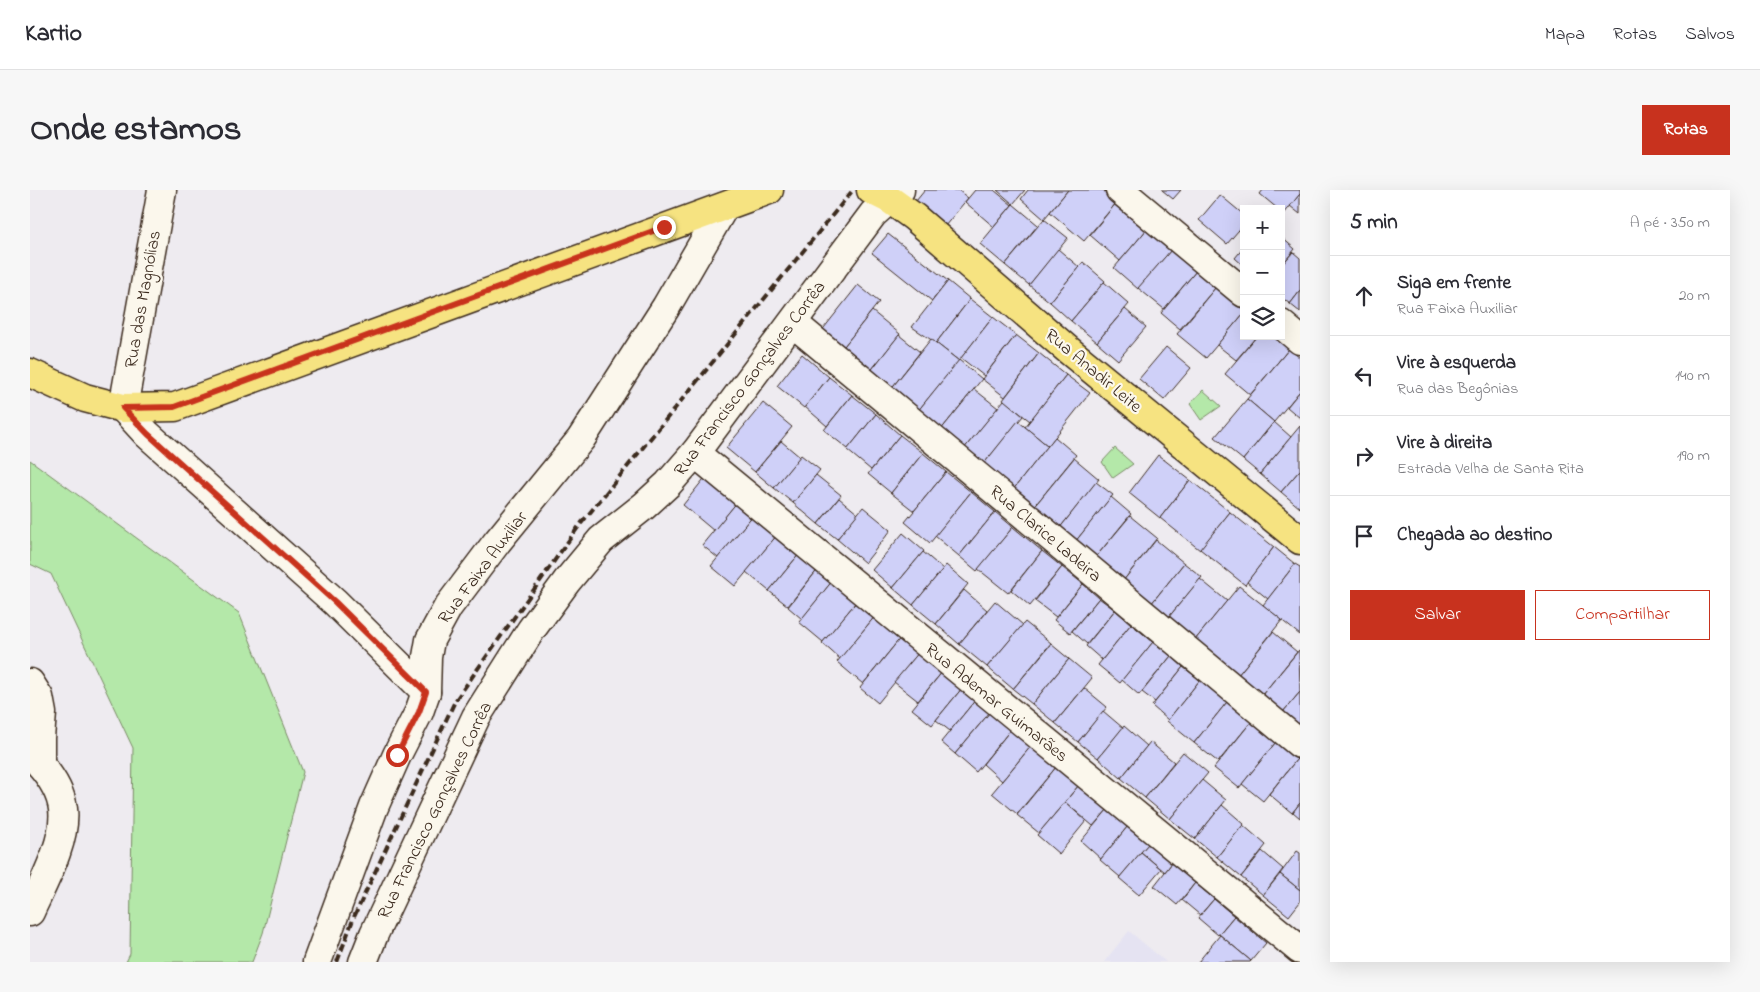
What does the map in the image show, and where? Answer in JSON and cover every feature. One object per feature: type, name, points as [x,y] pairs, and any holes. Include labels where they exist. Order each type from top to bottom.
[{"type":"main road","points":[[30,373],[85,398],[123,408],[174,407],[769,190]]},
{"type":"main road","name":"Rua Anadir Leite","points":[[887,193],[1067,349],[1300,540]]},
{"type":"street","name":"Rua das Magnólias","points":[[123,408],[162,190]]},
{"type":"street","points":[[1120,190],[1240,290]]},
{"type":"street","name":"Rua Francisco Gonçalves Corrêa","points":[[363,962],[374,934],[476,717],[531,630],[567,581],[601,540],[668,484],[695,453],[793,323],[887,193]]},
{"type":"street","name":"Rua Faixa Auxiliar","points":[[316,962],[374,807],[431,701],[427,656],[430,640],[448,607],[497,542],[581,439],[666,307],[724,207]]},
{"type":"street","name":"Rua Clarice Ladeira","points":[[793,323],[1300,744]]},
{"type":"street","points":[[1285,327],[1300,340]]},
{"type":"street","points":[[123,408],[155,440],[335,602],[431,701]]},
{"type":"street","name":"Rua Ademar Guimarães","points":[[695,453],[1298,945]]},
{"type":"street","points":[[30,683],[39,697],[42,713],[35,768],[53,780],[63,808],[63,822],[58,848],[30,912]]},
{"type":"shaded area","points":[[1129,931],[1166,962],[1104,962]]},
{"type":"green space","points":[[1203,390],[1221,406],[1201,420],[1190,404]]},
{"type":"green space","points":[[1115,448],[1133,464],[1113,478],[1102,462]]},
{"type":"green space","points":[[30,460],[239,613],[303,772],[263,933],[252,962],[126,962],[130,954],[133,748],[51,574],[30,564]]},
{"type":"building","points":[[925,190],[958,190],[968,198],[945,226],[916,201]]},
{"type":"building","points":[[975,190],[994,190],[1012,205],[994,227],[965,202]]},
{"type":"building","points":[[997,190],[1025,190],[1013,204]]},
{"type":"building","points":[[1028,190],[1068,190],[1044,219],[1021,199]]},
{"type":"building","points":[[1068,190],[1103,190],[1117,202],[1084,241],[1050,212]]},
{"type":"building","points":[[1162,190],[1181,190],[1173,199]]},
{"type":"building","points":[[1263,190],[1300,190],[1300,194],[1285,213],[1285,205],[1273,205],[1260,194]]},
{"type":"building","points":[[1300,194],[1300,214],[1290,206]]},
{"type":"building","points":[[1220,195],[1240,212],[1240,229],[1227,244],[1199,220]]},
{"type":"building","points":[[1117,202],[1148,228],[1120,261],[1090,235]]},
{"type":"building","points":[[1013,204],[1038,225],[1005,265],[980,244]]},
{"type":"building","points":[[1044,219],[1068,238],[1029,285],[1005,265]]},
{"type":"building","points":[[1148,228],[1172,249],[1138,289],[1114,268]]},
{"type":"building","points":[[888,234],[948,281],[932,301],[872,253]]},
{"type":"building","points":[[1285,240],[1295,249],[1285,261]]},
{"type":"building","points":[[1058,249],[1079,267],[1050,302],[1029,285]]},
{"type":"building","points":[[1172,249],[1197,270],[1164,309],[1138,288]]},
{"type":"building","points":[[1240,252],[1240,262],[1235,258]]},
{"type":"building","points":[[1293,252],[1300,258],[1300,291],[1290,304],[1285,300],[1285,261]]},
{"type":"building","points":[[1083,262],[1105,281],[1071,321],[1050,302]]},
{"type":"building","points":[[1197,270],[1216,287],[1180,329],[1161,313]]},
{"type":"building","points":[[948,281],[970,299],[936,343],[912,327]]},
{"type":"building","points":[[1104,282],[1129,304],[1097,342],[1071,321]]},
{"type":"building","points":[[858,285],[879,302],[841,350],[820,333]]},
{"type":"building","points":[[1216,287],[1240,307],[1240,318],[1206,358],[1177,334]]},
{"type":"building","points":[[1300,291],[1300,312],[1290,304]]},
{"type":"building","points":[[970,299],[993,317],[959,361],[936,343]]},
{"type":"building","points":[[1125,309],[1146,327],[1118,360],[1097,342]]},
{"type":"building","points":[[872,311],[900,334],[869,373],[841,350]]},
{"type":"building","points":[[993,317],[1016,335],[984,376],[961,358]]},
{"type":"building","points":[[1240,318],[1240,340],[1254,340],[1236,360],[1217,345]]},
{"type":"building","points":[[899,335],[920,352],[890,390],[869,373]]},
{"type":"building","points":[[1016,335],[1039,353],[1005,397],[982,379]]},
{"type":"building","points":[[931,339],[959,361],[917,412],[890,390]]},
{"type":"building","points":[[1254,340],[1279,340],[1289,349],[1250,395],[1225,374]]},
{"type":"building","points":[[1166,347],[1191,368],[1164,400],[1139,379]]},
{"type":"building","points":[[1289,349],[1300,358],[1300,391],[1274,422],[1247,399]]},
{"type":"building","points":[[1039,353],[1066,375],[1030,421],[1003,400]]},
{"type":"building","points":[[802,354],[829,377],[804,408],[777,386]]},
{"type":"building","points":[[959,360],[982,379],[940,431],[917,412]]},
{"type":"building","points":[[1066,375],[1090,393],[1048,446],[1025,427]]},
{"type":"building","points":[[829,377],[852,395],[827,426],[805,407]]},
{"type":"building","points":[[974,389],[998,408],[963,450],[940,431]]},
{"type":"building","points":[[1300,391],[1300,418],[1287,407]]},
{"type":"building","points":[[852,395],[876,414],[848,449],[824,430]]},
{"type":"building","points":[[1247,399],[1274,422],[1243,460],[1215,437]]},
{"type":"building","points":[[1004,400],[1023,416],[982,466],[963,450]]},
{"type":"building","points":[[763,403],[792,427],[755,472],[726,448]]},
{"type":"building","points":[[876,414],[900,435],[871,470],[847,450]]},
{"type":"building","points":[[1018,421],[1048,446],[1012,491],[982,466]]},
{"type":"building","points":[[1274,422],[1291,437],[1260,474],[1243,460]]},
{"type":"building","points":[[1300,426],[1300,470],[1281,492],[1260,474]]},
{"type":"building","points":[[900,435],[923,453],[891,493],[868,474]]},
{"type":"building","points":[[1055,437],[1076,455],[1033,508],[1012,491]]},
{"type":"building","points":[[781,441],[800,457],[774,488],[755,472]]},
{"type":"building","points":[[923,453],[946,472],[914,511],[891,493]]},
{"type":"building","points":[[801,455],[820,470],[793,503],[774,488]]},
{"type":"building","points":[[1158,455],[1190,480],[1160,518],[1129,493]]},
{"type":"building","points":[[1074,458],[1099,479],[1059,529],[1033,508]]},
{"type":"building","points":[[1300,470],[1300,508],[1281,492]]},
{"type":"building","points":[[946,472],[971,492],[930,543],[905,522]]},
{"type":"building","points":[[707,475],[738,501],[714,531],[683,505]]},
{"type":"building","points":[[816,475],[841,495],[818,524],[793,503]]},
{"type":"building","points":[[1190,480],[1230,512],[1200,550],[1160,518]]},
{"type":"building","points":[[1096,482],[1113,495],[1075,542],[1059,529]]},
{"type":"building","points":[[971,492],[995,512],[959,556],[935,536]]},
{"type":"building","points":[[1111,497],[1131,514],[1095,558],[1075,542]]},
{"type":"building","points":[[839,498],[858,514],[837,539],[818,524]]},
{"type":"building","points":[[738,501],[754,514],[718,558],[702,545]]},
{"type":"building","points":[[863,507],[891,530],[865,563],[837,539]]},
{"type":"building","points":[[995,512],[1013,527],[977,571],[959,556]]},
{"type":"building","points":[[1230,512],[1274,547],[1245,585],[1200,549]]},
{"type":"building","points":[[754,514],[778,534],[735,586],[711,566]]},
{"type":"building","points":[[1130,516],[1157,538],[1123,581],[1095,558]]},
{"type":"building","points":[[1013,527],[1042,551],[1008,593],[978,569]]},
{"type":"building","points":[[903,533],[924,551],[893,588],[872,570]]},
{"type":"building","points":[[778,534],[800,553],[769,591],[746,572]]},
{"type":"building","points":[[1156,540],[1184,563],[1151,604],[1123,581]]},
{"type":"building","points":[[1274,547],[1295,564],[1268,599],[1247,582]]},
{"type":"building","points":[[1042,551],[1062,567],[1030,606],[1011,590]]},
{"type":"building","points":[[923,552],[943,569],[913,605],[893,588]]},
{"type":"building","points":[[800,553],[819,568],[788,606],[769,591]]},
{"type":"building","points":[[1184,563],[1202,577],[1168,618],[1151,604]]},
{"type":"building","points":[[1295,564],[1300,567],[1300,635],[1263,605]]},
{"type":"building","points":[[946,565],[968,584],[936,624],[913,605]]},
{"type":"building","points":[[1062,567],[1083,584],[1056,617],[1035,601]]},
{"type":"building","points":[[819,568],[833,580],[802,619],[788,607]]},
{"type":"building","points":[[1200,579],[1227,601],[1195,640],[1168,618]]},
{"type":"building","points":[[833,580],[858,600],[823,642],[799,622]]},
{"type":"building","points":[[1083,584],[1099,598],[1070,633],[1054,620]]},
{"type":"building","points":[[1239,586],[1282,620],[1238,675],[1195,640]]},
{"type":"building","points":[[964,590],[987,610],[959,644],[936,624]]},
{"type":"building","points":[[1099,598],[1115,610],[1087,644],[1072,631]]},
{"type":"building","points":[[858,600],[876,615],[840,659],[822,643]]},
{"type":"building","points":[[995,601],[1023,625],[987,667],[959,644]]},
{"type":"building","points":[[1115,610],[1131,624],[1102,660],[1086,646]]},
{"type":"building","points":[[876,615],[902,636],[863,684],[837,662]]},
{"type":"building","points":[[1025,622],[1051,643],[1013,689],[987,667]]},
{"type":"building","points":[[1131,624],[1153,642],[1120,683],[1098,665]]},
{"type":"building","points":[[1273,632],[1297,652],[1262,695],[1238,675]]},
{"type":"building","points":[[902,636],[920,651],[878,703],[860,688]]},
{"type":"building","points":[[1153,642],[1171,656],[1139,695],[1122,680]]},
{"type":"building","points":[[1051,644],[1069,659],[1032,704],[1013,689]]},
{"type":"building","points":[[1299,650],[1300,692],[1283,712],[1262,695]]},
{"type":"building","points":[[920,651],[943,671],[918,701],[894,682]]},
{"type":"building","points":[[1171,656],[1183,667],[1155,702],[1142,692]]},
{"type":"building","points":[[1069,659],[1092,678],[1055,723],[1032,704]]},
{"type":"building","points":[[1183,667],[1200,680],[1168,720],[1152,706]]},
{"type":"building","points":[[943,671],[963,687],[932,725],[912,709]]},
{"type":"building","points":[[1200,680],[1227,702],[1194,743],[1167,721]]},
{"type":"building","points":[[963,687],[977,698],[950,731],[936,720]]},
{"type":"building","points":[[1084,688],[1107,707],[1078,742],[1055,723]]},
{"type":"building","points":[[1300,692],[1300,726],[1283,712]]},
{"type":"building","points":[[977,698],[991,711],[955,754],[941,742]]},
{"type":"building","points":[[1227,702],[1251,722],[1218,762],[1194,743]]},
{"type":"building","points":[[991,711],[1012,728],[976,772],[955,754]]},
{"type":"building","points":[[1103,711],[1123,728],[1098,758],[1078,742]]},
{"type":"building","points":[[1251,722],[1276,742],[1239,788],[1214,768]]},
{"type":"building","points":[[1124,726],[1147,746],[1121,778],[1098,758]]},
{"type":"building","points":[[1012,728],[1032,745],[1002,781],[983,764]]},
{"type":"building","points":[[1150,742],[1174,762],[1145,798],[1121,778]]},
{"type":"building","points":[[1276,742],[1297,759],[1263,801],[1242,784]]},
{"type":"building","points":[[1032,745],[1057,766],[1017,814],[992,793]]},
{"type":"building","points":[[1183,752],[1208,773],[1170,819],[1145,798]]},
{"type":"building","points":[[1297,759],[1300,762],[1300,803],[1292,813],[1269,794]]},
{"type":"building","points":[[1057,766],[1079,785],[1039,833],[1017,815]]},
{"type":"building","points":[[1202,780],[1226,800],[1195,839],[1170,819]]},
{"type":"building","points":[[1079,785],[1108,809],[1093,826],[1065,802]]},
{"type":"building","points":[[1065,802],[1086,821],[1059,854],[1037,835]]},
{"type":"building","points":[[1300,803],[1300,818],[1293,812]]},
{"type":"building","points":[[1222,805],[1244,824],[1217,857],[1195,839]]},
{"type":"building","points":[[1108,809],[1128,826],[1101,859],[1081,841]]},
{"type":"building","points":[[1243,825],[1266,845],[1241,877],[1217,857]]},
{"type":"building","points":[[1128,826],[1149,843],[1120,877],[1100,860]]},
{"type":"building","points":[[1149,843],[1172,863],[1165,872],[1141,852]]},
{"type":"building","points":[[1262,851],[1283,869],[1263,895],[1241,877]]},
{"type":"building","points":[[1297,851],[1300,853],[1300,890],[1280,874]]},
{"type":"building","points":[[1141,852],[1161,869],[1139,895],[1119,878]]},
{"type":"building","points":[[1172,863],[1195,883],[1177,905],[1154,886]]},
{"type":"building","points":[[1280,874],[1300,890],[1300,902],[1289,916],[1263,895]]},
{"type":"building","points":[[1195,883],[1214,899],[1200,915],[1182,900]]},
{"type":"building","points":[[1214,899],[1234,916],[1218,935],[1198,918]]},
{"type":"building","points":[[1234,916],[1266,943],[1251,961],[1219,934]]},
{"type":"building","points":[[1220,935],[1251,961],[1198,962]]},
{"type":"railway","points":[[337,962],[354,917],[455,701],[579,526],[853,190]]},
{"type":"route","points":[[397,755],[419,712],[426,692],[335,602],[148,434],[123,408],[174,407],[664,227]]}]
